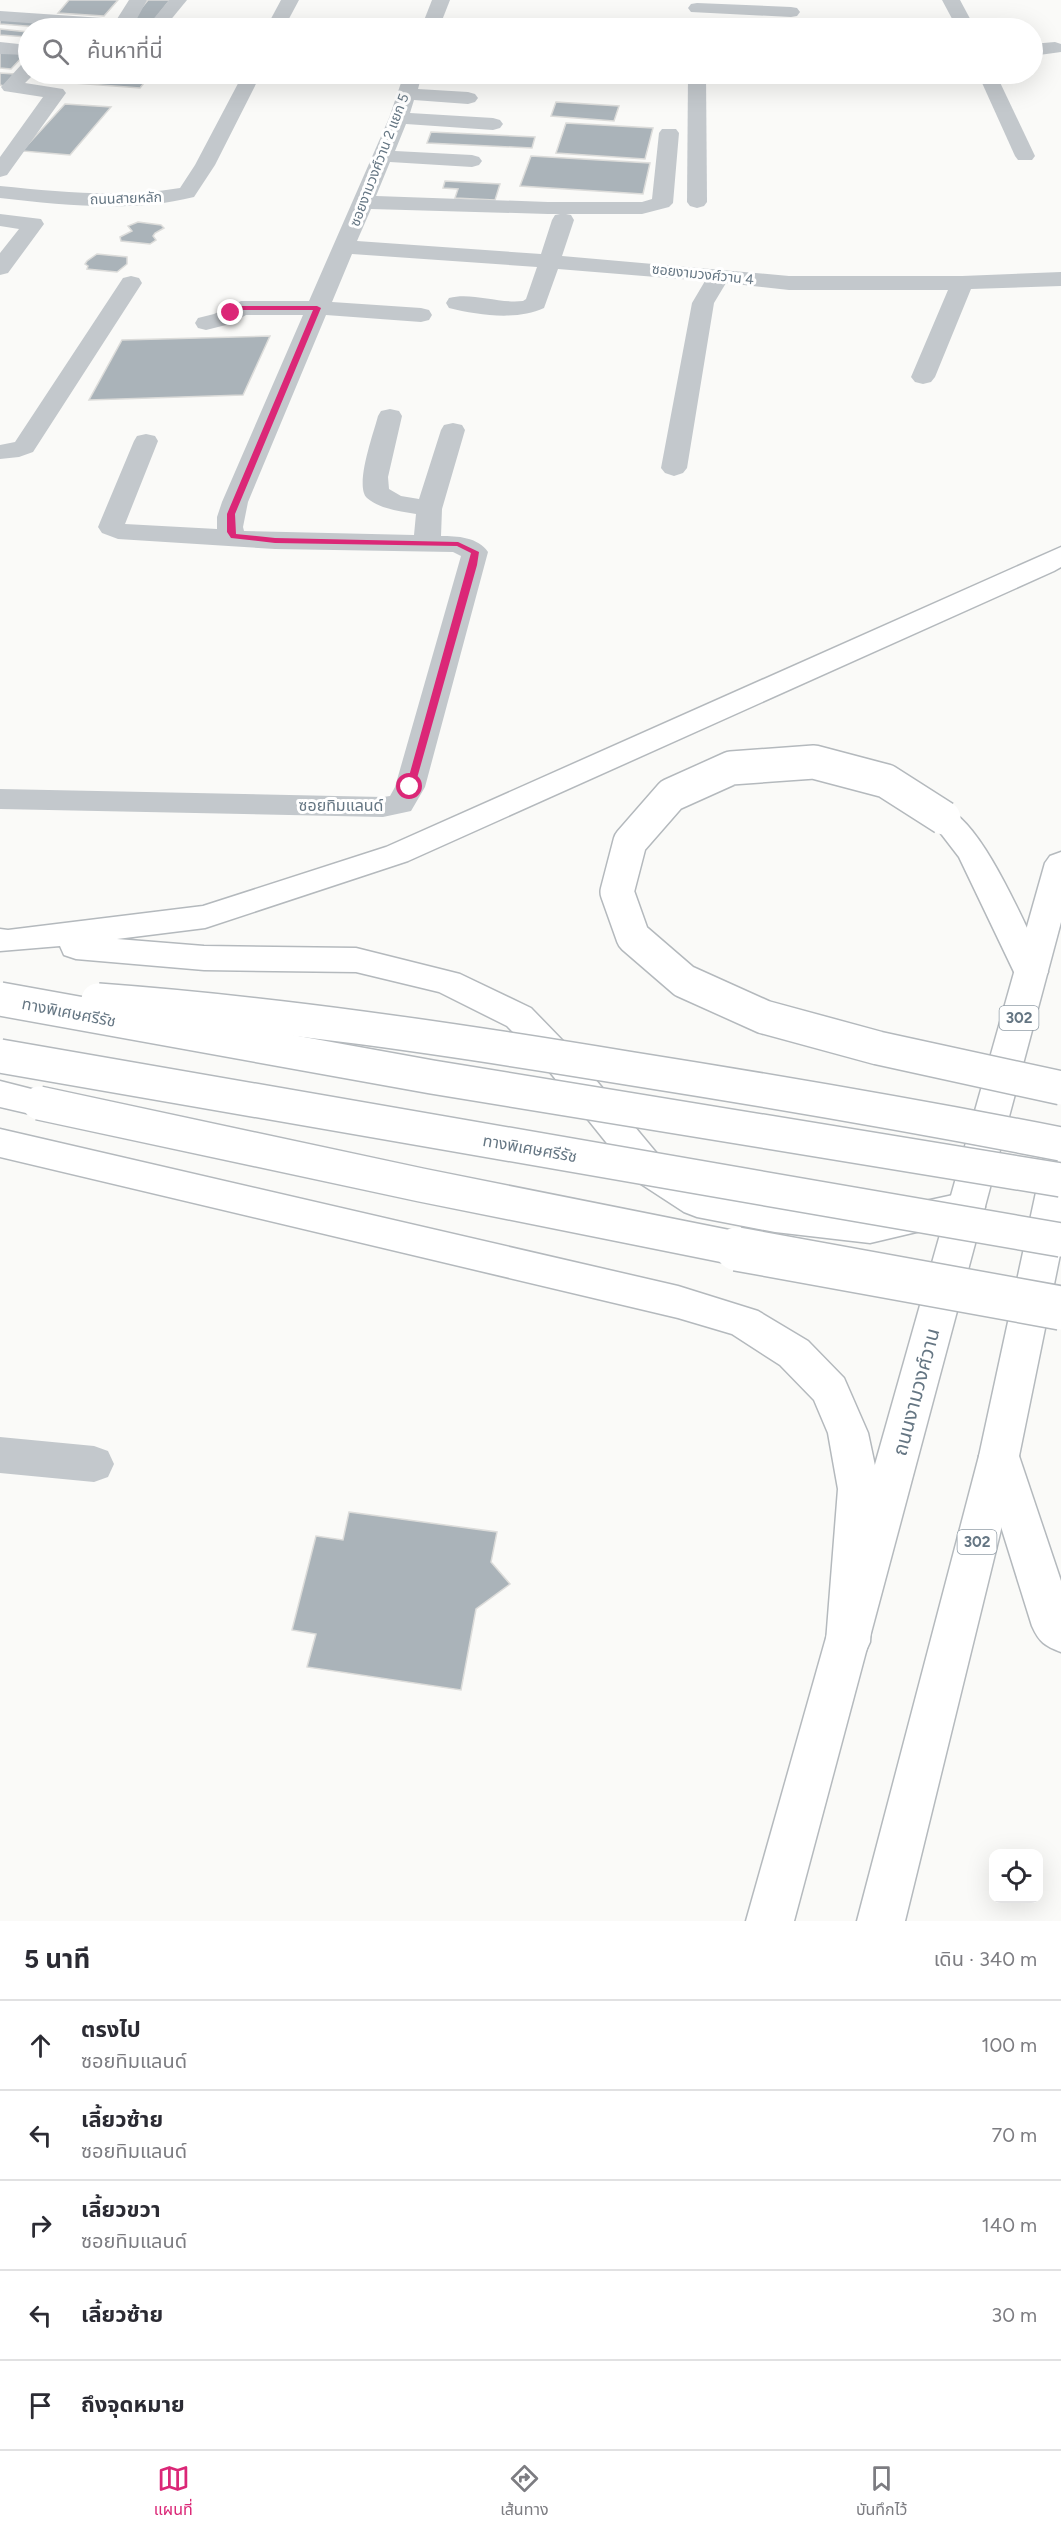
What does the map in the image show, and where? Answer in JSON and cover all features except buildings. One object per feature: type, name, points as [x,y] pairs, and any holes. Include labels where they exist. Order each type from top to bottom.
[{"type":"main road","points":[[4,941],[205,917],[397,854],[1045,565],[1061,555]]},
{"type":"main road","points":[[1031,972],[973,853],[944,818],[886,781],[814,762],[731,768],[671,795],[630,842],[617,892],[633,937],[684,981],[764,1017],[878,1048],[1061,1088]]},
{"type":"main road","name":"ถนนงามวงศ์วาน","points":[[770,1921],[1061,863]]},
{"type":"main road","points":[[4,941],[204,958],[356,960],[448,982],[519,1017],[553,1052],[651,1172],[697,1202],[775,1217],[870,1228],[967,1207]]},
{"type":"main road","points":[[0,994],[158,1004],[303,1019],[442,1038],[927,1117],[1061,1144]]},
{"type":"main road","name":"ทางพิเศษศรีรัช","points":[[0,999],[420,1075],[1061,1180]]},
{"type":"main road","name":"ทางพิเศษศรีรัช","points":[[0,1056],[1061,1240]]},
{"type":"main road","points":[[0,1094],[492,1200],[901,1281],[1061,1308]]},
{"type":"main road","points":[[0,1143],[678,1302],[744,1322],[794,1353],[830,1390],[848,1433],[859,1489],[848,1642]]},
{"type":"main road","name":"302","points":[[881,1921],[999,1456],[1061,1160]]},
{"type":"main road","points":[[999,1456],[1054,1626],[1061,1632]]},
{"type":"street","points":[[128,18],[138,0]]},
{"type":"street","points":[[163,18],[178,0]]},
{"type":"street","points":[[280,18],[290,0]]},
{"type":"street","points":[[434,18],[441,0]]},
{"type":"street","points":[[951,0],[961,18]]},
{"type":"street","points":[[697,4],[791,12]]},
{"type":"street","points":[[0,16],[22,18]]},
{"type":"street","points":[[0,48],[18,50]]},
{"type":"street","points":[[1043,49],[1055,48]]},
{"type":"street","points":[[5,88],[18,77]]},
{"type":"street","name":"ถนนสายหลัก","points":[[0,192],[50,198],[100,200],[163,198],[187,193],[205,165],[247,84]]},
{"type":"street","name":"ซอยงามวงศ์วาน 2 แยก 5","points":[[345,247],[399,118],[409,84]]},
{"type":"street","points":[[697,84],[697,202]]},
{"type":"street","points":[[992,84],[1026,156]]},
{"type":"street","points":[[0,171],[10,144],[56,93],[5,88]]},
{"type":"street","points":[[405,94],[468,98]]},
{"type":"street","points":[[399,118],[493,124]]},
{"type":"street","points":[[363,202],[548,208],[654,206],[662,203],[669,133]]},
{"type":"street","points":[[383,156],[472,161]]},
{"type":"street","points":[[0,268],[50,198]]},
{"type":"street","points":[[100,200],[112,219]]},
{"type":"street","points":[[0,220],[33,224]]},
{"type":"street","points":[[457,303],[494,307],[530,307],[537,300],[563,220]]},
{"type":"street","points":[[234,537],[231,532],[231,514],[345,247]]},
{"type":"street","name":"ซอยงามวงศ์วาน 4","points":[[345,247],[639,268],[789,283],[962,283],[1061,279]]},
{"type":"street","points":[[674,468],[703,303],[719,277]]},
{"type":"street","points":[[0,452],[19,450],[24,447],[131,283]]},
{"type":"street","points":[[923,377],[962,283]]},
{"type":"street","points":[[206,322],[222,319],[241,308],[317,308],[422,315]]},
{"type":"street","points":[[390,416],[375,477],[376,492],[393,502],[429,509]]},
{"type":"street","points":[[427,543],[429,509],[453,430]]},
{"type":"street","name":"ซอยทิมแลนด์","points":[[0,799],[383,807],[400,804],[410,787],[475,552],[458,544],[275,541],[124,532],[112,529],[146,441]]},
{"type":"street","points":[[0,1455],[94,1464]]},
{"type":"route","points":[[231,313],[241,308],[317,308],[237,497],[231,514],[230,527],[234,537],[275,541],[458,544],[475,552],[410,787]]}]
